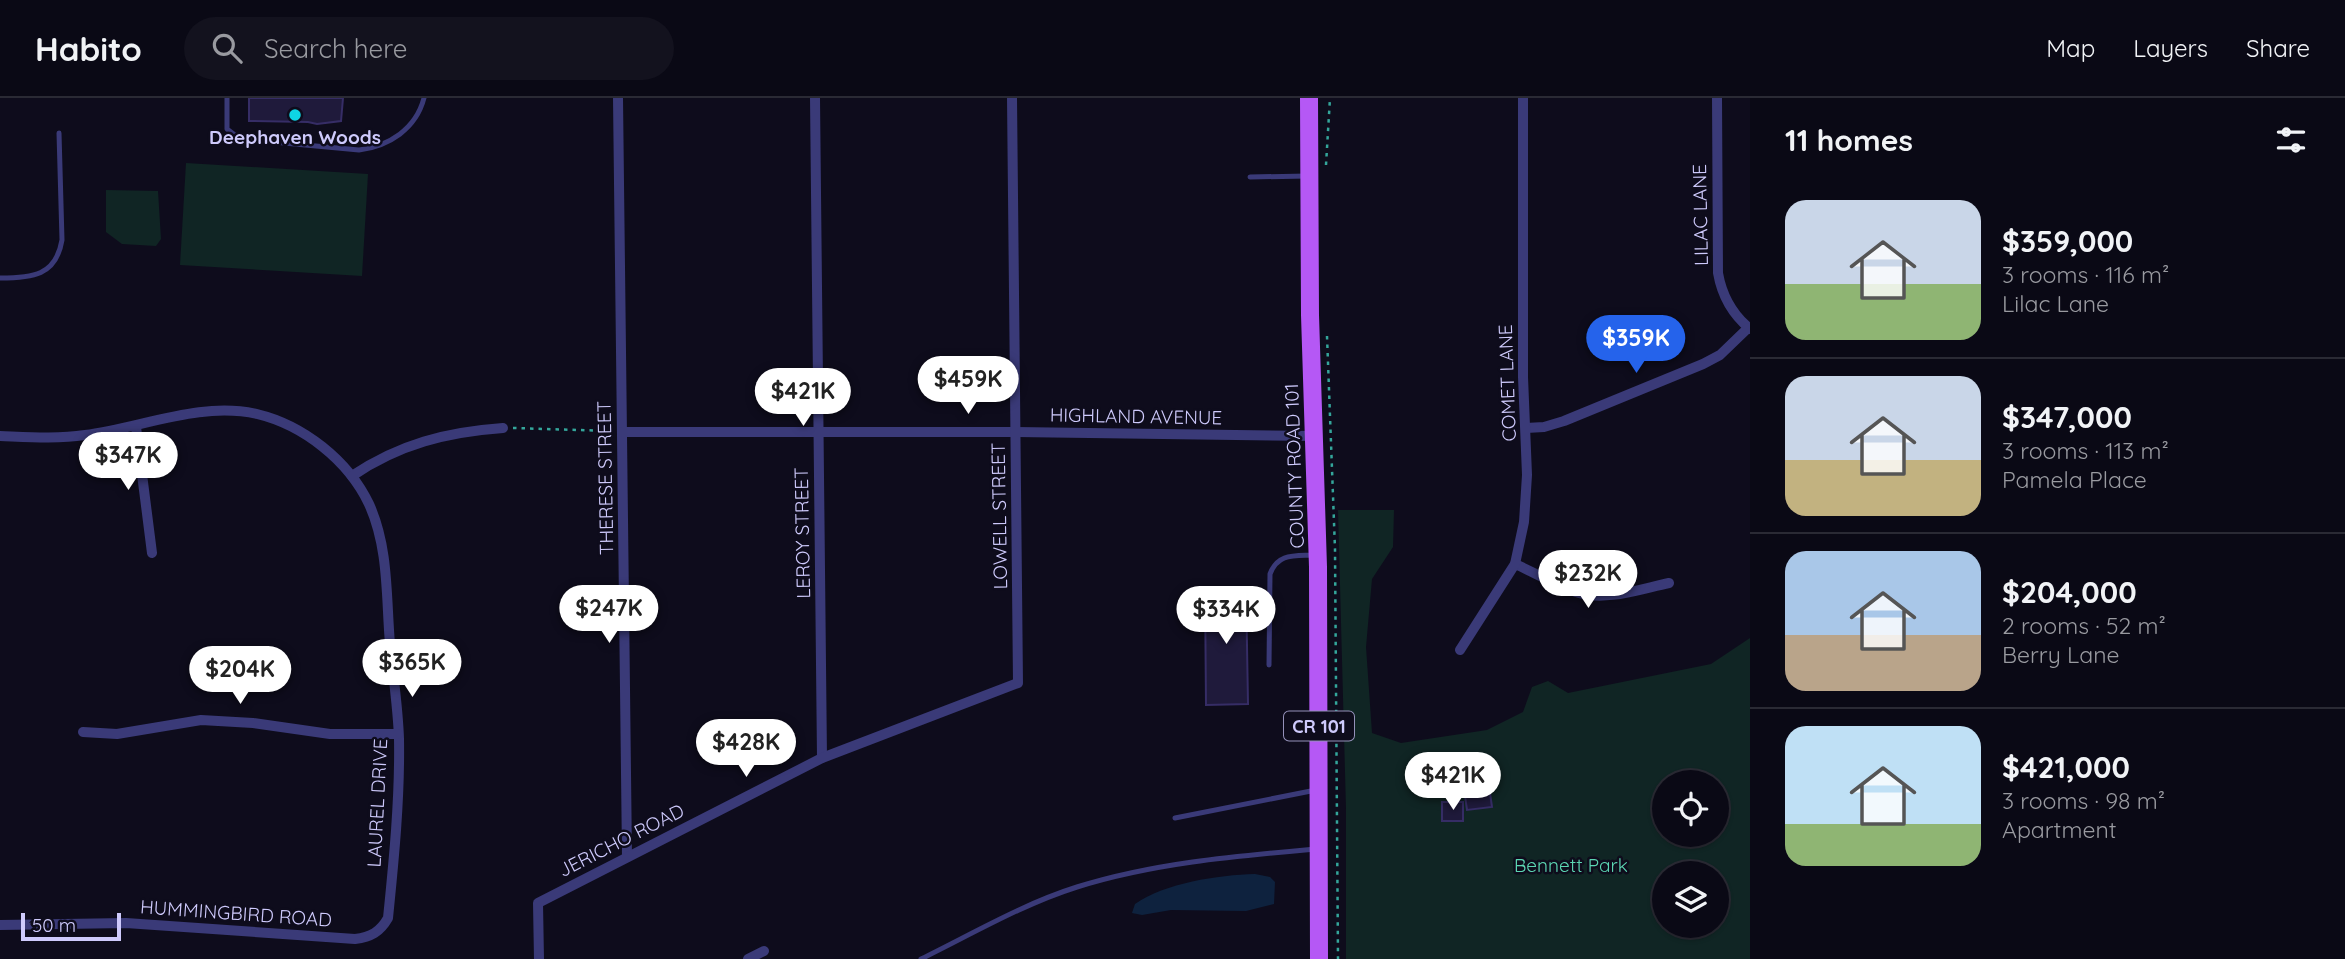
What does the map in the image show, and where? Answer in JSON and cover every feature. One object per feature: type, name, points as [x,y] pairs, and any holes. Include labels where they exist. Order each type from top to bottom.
[{"type":"main road","name":"COUNTY ROAD 101","points":[[1309,98],[1310,315],[1317,555],[1319,959]]},
{"type":"street","name":"THERESE STREET","points":[[618,98],[627,857]]},
{"type":"street","name":"LEROY STREET","points":[[815,98],[822,758]]},
{"type":"street","name":"LOWELL STREET","points":[[1013,98],[1018,682]]},
{"type":"street","name":"COMET LANE","points":[[1460,650],[1515,564],[1524,522],[1527,475],[1522,364],[1523,98]]},
{"type":"street","name":"LILAC LANE","points":[[1526,428],[1544,427],[1564,421],[1703,364],[1720,355],[1749,328],[1735,314],[1726,299],[1718,273],[1717,98]]},
{"type":"street","points":[[0,436],[83,436],[200,412],[256,414],[285,424],[310,438],[335,457],[352,476],[394,451],[422,440],[503,428]]},
{"type":"street","points":[[136,427],[152,552]]},
{"type":"street","name":"HIGHLAND AVENUE","points":[[622,432],[1016,432],[1315,436]]},
{"type":"street","name":"LAUREL DRIVE","points":[[352,476],[368,502],[378,527],[387,580],[390,644],[396,690],[398,734],[389,907],[383,928]]},
{"type":"street","points":[[1515,564],[1578,592],[1592,594],[1626,593],[1669,583]]},
{"type":"street","name":"JERICHO ROAD","points":[[539,959],[538,903],[822,758],[1018,682]]},
{"type":"street","points":[[83,732],[117,734],[215,720],[330,734],[398,734]]},
{"type":"street","name":"HUMMINGBIRD ROAD","points":[[0,925],[126,923],[355,939],[366,938],[383,928]]},
{"type":"street","points":[[748,959],[764,951]]},
{"type":"lane","points":[[227,98],[228,129],[240,139],[359,150],[378,146],[395,138],[416,118],[424,98]]},
{"type":"lane","points":[[0,278],[38,275],[51,266],[60,254],[62,240],[59,133]]},
{"type":"lane","points":[[1250,177],[1309,176]]},
{"type":"lane","points":[[1269,665],[1270,574],[1283,556],[1317,555]]},
{"type":"lane","points":[[1175,818],[1319,789]]},
{"type":"lane","points":[[921,959],[1021,909],[1076,887],[1153,869],[1319,848]]},
{"type":"path","points":[[503,428],[622,432]]},
{"type":"green space","points":[[186,163],[368,174],[362,276],[180,265]]},
{"type":"green space","points":[[106,190],[158,191],[161,239],[156,246],[122,244],[106,232]]},
{"type":"green space","name":"Bennett Park","points":[[1338,510],[1394,510],[1393,547],[1372,579],[1366,647],[1372,733],[1401,743],[1487,730],[1523,712],[1532,687],[1548,681],[1568,693],[1711,664],[1750,638],[1750,959],[1346,959],[1346,809]]},
{"type":"water","points":[[1255,874],[1270,877],[1275,882],[1274,904],[1246,911],[1171,910],[1142,915],[1132,913],[1135,904],[1176,886],[1209,878]]},
{"type":"building","name":"Deephaven Woods","points":[[249,98],[343,98],[341,121],[317,124],[249,121]]},
{"type":"building","points":[[1205,587],[1246,587],[1248,704],[1206,705]]},
{"type":"building","points":[[1490,793],[1492,807],[1467,810],[1465,796]]},
{"type":"building","points":[[1442,802],[1463,802],[1463,821],[1442,821]]},
{"type":"place","name":"Deephaven Woods","points":[[295,115]]}]
